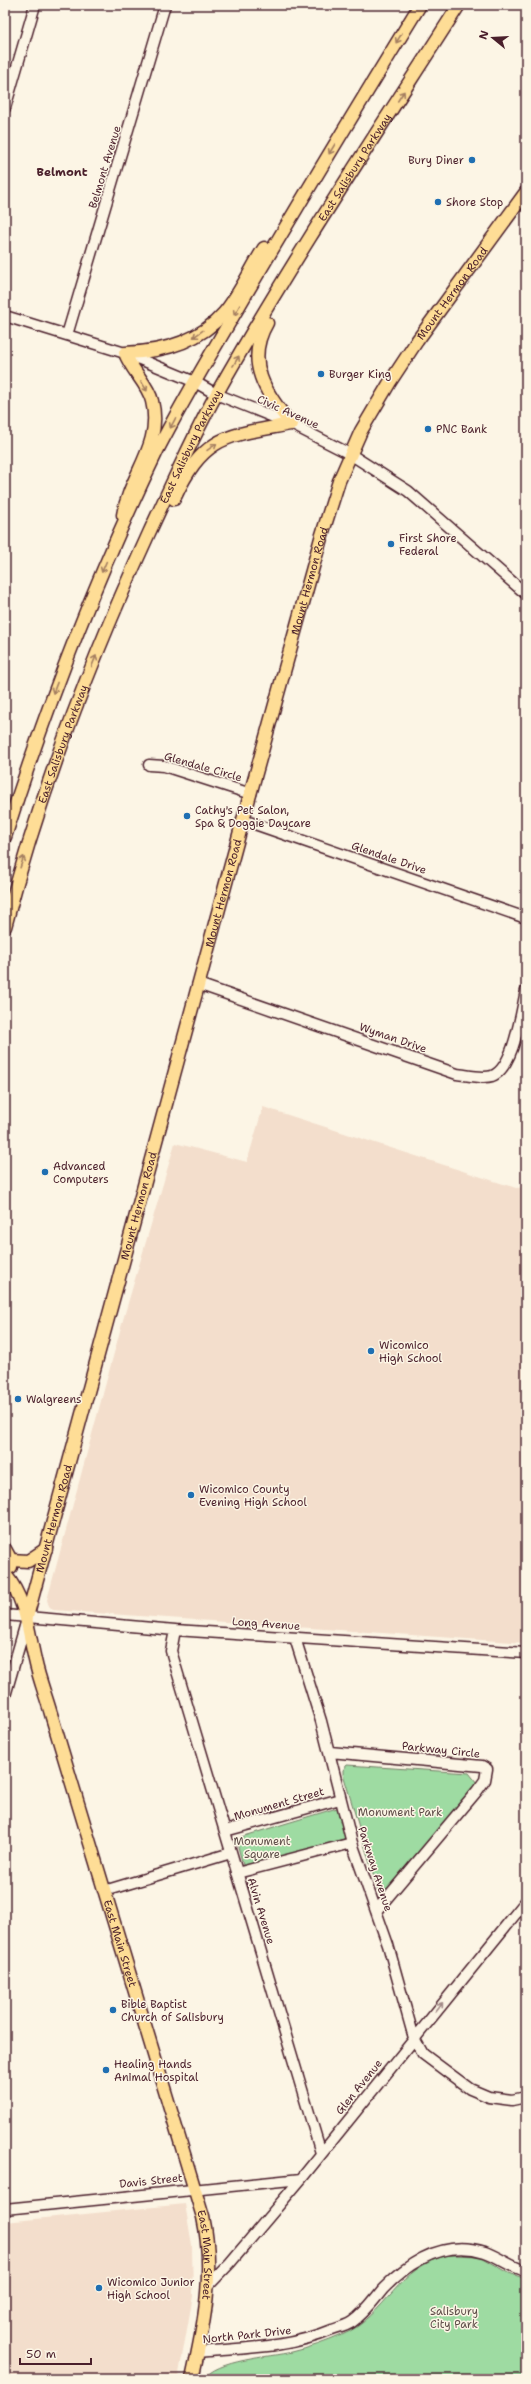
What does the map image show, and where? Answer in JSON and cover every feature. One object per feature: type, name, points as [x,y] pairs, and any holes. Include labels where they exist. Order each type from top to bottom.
[{"type":"main road","points":[[5,837],[44,715],[120,532],[159,448],[195,382],[320,169],[420,5]]},
{"type":"main road","name":"East Salisbury Parkway","points":[[5,927],[20,868],[52,772],[120,597],[184,458],[216,394],[326,213],[459,5]]},
{"type":"main road","points":[[120,532],[126,499],[154,435],[152,400],[129,364],[125,353],[161,350],[181,345],[197,336],[224,314],[269,239],[320,169]]},
{"type":"main road","name":"Mount Hermon Road","points":[[27,1617],[198,984],[321,538],[350,454],[374,406],[417,341],[526,192]]},
{"type":"main road","points":[[120,597],[141,572],[180,486],[194,462],[221,440],[238,433],[291,424],[271,399],[260,378],[258,360],[260,334],[309,255],[326,213]]},
{"type":"main road","name":"East Main Street","points":[[5,1549],[11,1560],[9,1578],[27,1617],[35,1661],[207,2235],[209,2252],[208,2286],[198,2352],[192,2379]]},
{"type":"main road","points":[[11,1560],[28,1561],[46,1549]]},
{"type":"street","points":[[5,108],[35,5]]},
{"type":"street","name":"Belmont Avenue","points":[[67,335],[166,5]]},
{"type":"street","name":"Civic Avenue","points":[[5,316],[125,353],[195,382],[216,394],[291,424],[350,454],[408,491],[526,594]]},
{"type":"street","name":"Glendale Circle","points":[[149,765],[164,766],[251,794]]},
{"type":"street","name":"Glendale Drive","points":[[243,820],[526,918]]},
{"type":"street","name":"Wyman Drive","points":[[198,984],[457,1074],[480,1076],[490,1076],[505,1066],[515,1038],[526,991]]},
{"type":"street","name":"Long Avenue","points":[[5,1615],[175,1630],[526,1653]]},
{"type":"street","points":[[5,1696],[27,1617]]},
{"type":"street","name":"Alvin Avenue","points":[[175,1630],[171,1651],[321,2153]]},
{"type":"street","name":"Parkway Avenue","points":[[295,1638],[330,1752],[340,1799],[352,1843],[376,1911],[414,2038],[423,2054],[470,2089],[489,2098],[512,2100],[526,2097]]},
{"type":"street","name":"Parkway Circle","points":[[330,1752],[438,1760],[487,1768],[485,1780],[477,1791],[376,1911]]},
{"type":"street","name":"Monument Street","points":[[225,1831],[340,1799]]},
{"type":"street","points":[[237,1873],[352,1843]]},
{"type":"street","points":[[104,1891],[231,1853]]},
{"type":"street","name":"Glen Avenue","points":[[208,2286],[230,2263],[301,2179],[526,1901]]},
{"type":"street","name":"Davis Street","points":[[5,2209],[194,2188],[301,2179]]},
{"type":"street","name":"North Park Drive","points":[[198,2352],[272,2346],[312,2338],[351,2322],[370,2306],[383,2290],[409,2266],[429,2253],[437,2251],[455,2248],[468,2248],[486,2252],[513,2267],[526,2271]]},
{"type":"shaded area","name":"Wicomico High School","points":[[263,1107],[516,1188],[526,1187],[526,1643],[53,1610],[49,1606],[47,1600],[123,1320],[175,1143],[247,1162]]},
{"type":"shaded area","name":"Wicomico Junior High School","points":[[185,2204],[192,2245],[193,2296],[178,2379],[5,2379],[5,2222]]},
{"type":"green space","name":"Monument Park","points":[[347,1765],[469,1773],[477,1783],[477,1788],[385,1894],[378,1890],[343,1774],[343,1770]]},
{"type":"green space","name":"Monument Square","points":[[337,1808],[339,1809],[346,1837],[344,1839],[251,1868],[243,1865],[237,1843],[241,1837]]},
{"type":"green space","name":"Salisbury City Park","points":[[450,2255],[480,2256],[509,2273],[526,2279],[526,2379],[204,2379],[220,2367],[231,2363],[298,2350],[317,2345],[342,2335],[357,2327],[370,2316],[404,2280],[417,2269],[432,2261]]},
{"type":"place","name":"Bury Diner","points":[[472,160]]},
{"type":"place","name":"Shore Stop","points":[[438,202]]},
{"type":"place","name":"Burger King","points":[[321,374]]},
{"type":"place","name":"PNC Bank","points":[[428,429]]},
{"type":"place","name":"First Shore Federal","points":[[391,544]]},
{"type":"place","name":"Cathy's Pet Salon, Spa & Doggie Daycare","points":[[187,816]]},
{"type":"place","name":"Advanced Computers","points":[[45,1172]]},
{"type":"place","name":"Wicomico High School","points":[[371,1351]]},
{"type":"place","name":"Walgreens","points":[[18,1399]]},
{"type":"place","name":"Wicomico County Evening High School","points":[[191,1495]]},
{"type":"place","name":"Bible Baptist Church of Salisbury","points":[[113,2010]]},
{"type":"place","name":"Healing Hands Animal Hospital","points":[[106,2070]]},
{"type":"place","name":"Wicomico Junior High School","points":[[99,2288]]},
{"type":"district","name":"Belmont","points":[[62,172]]}]
